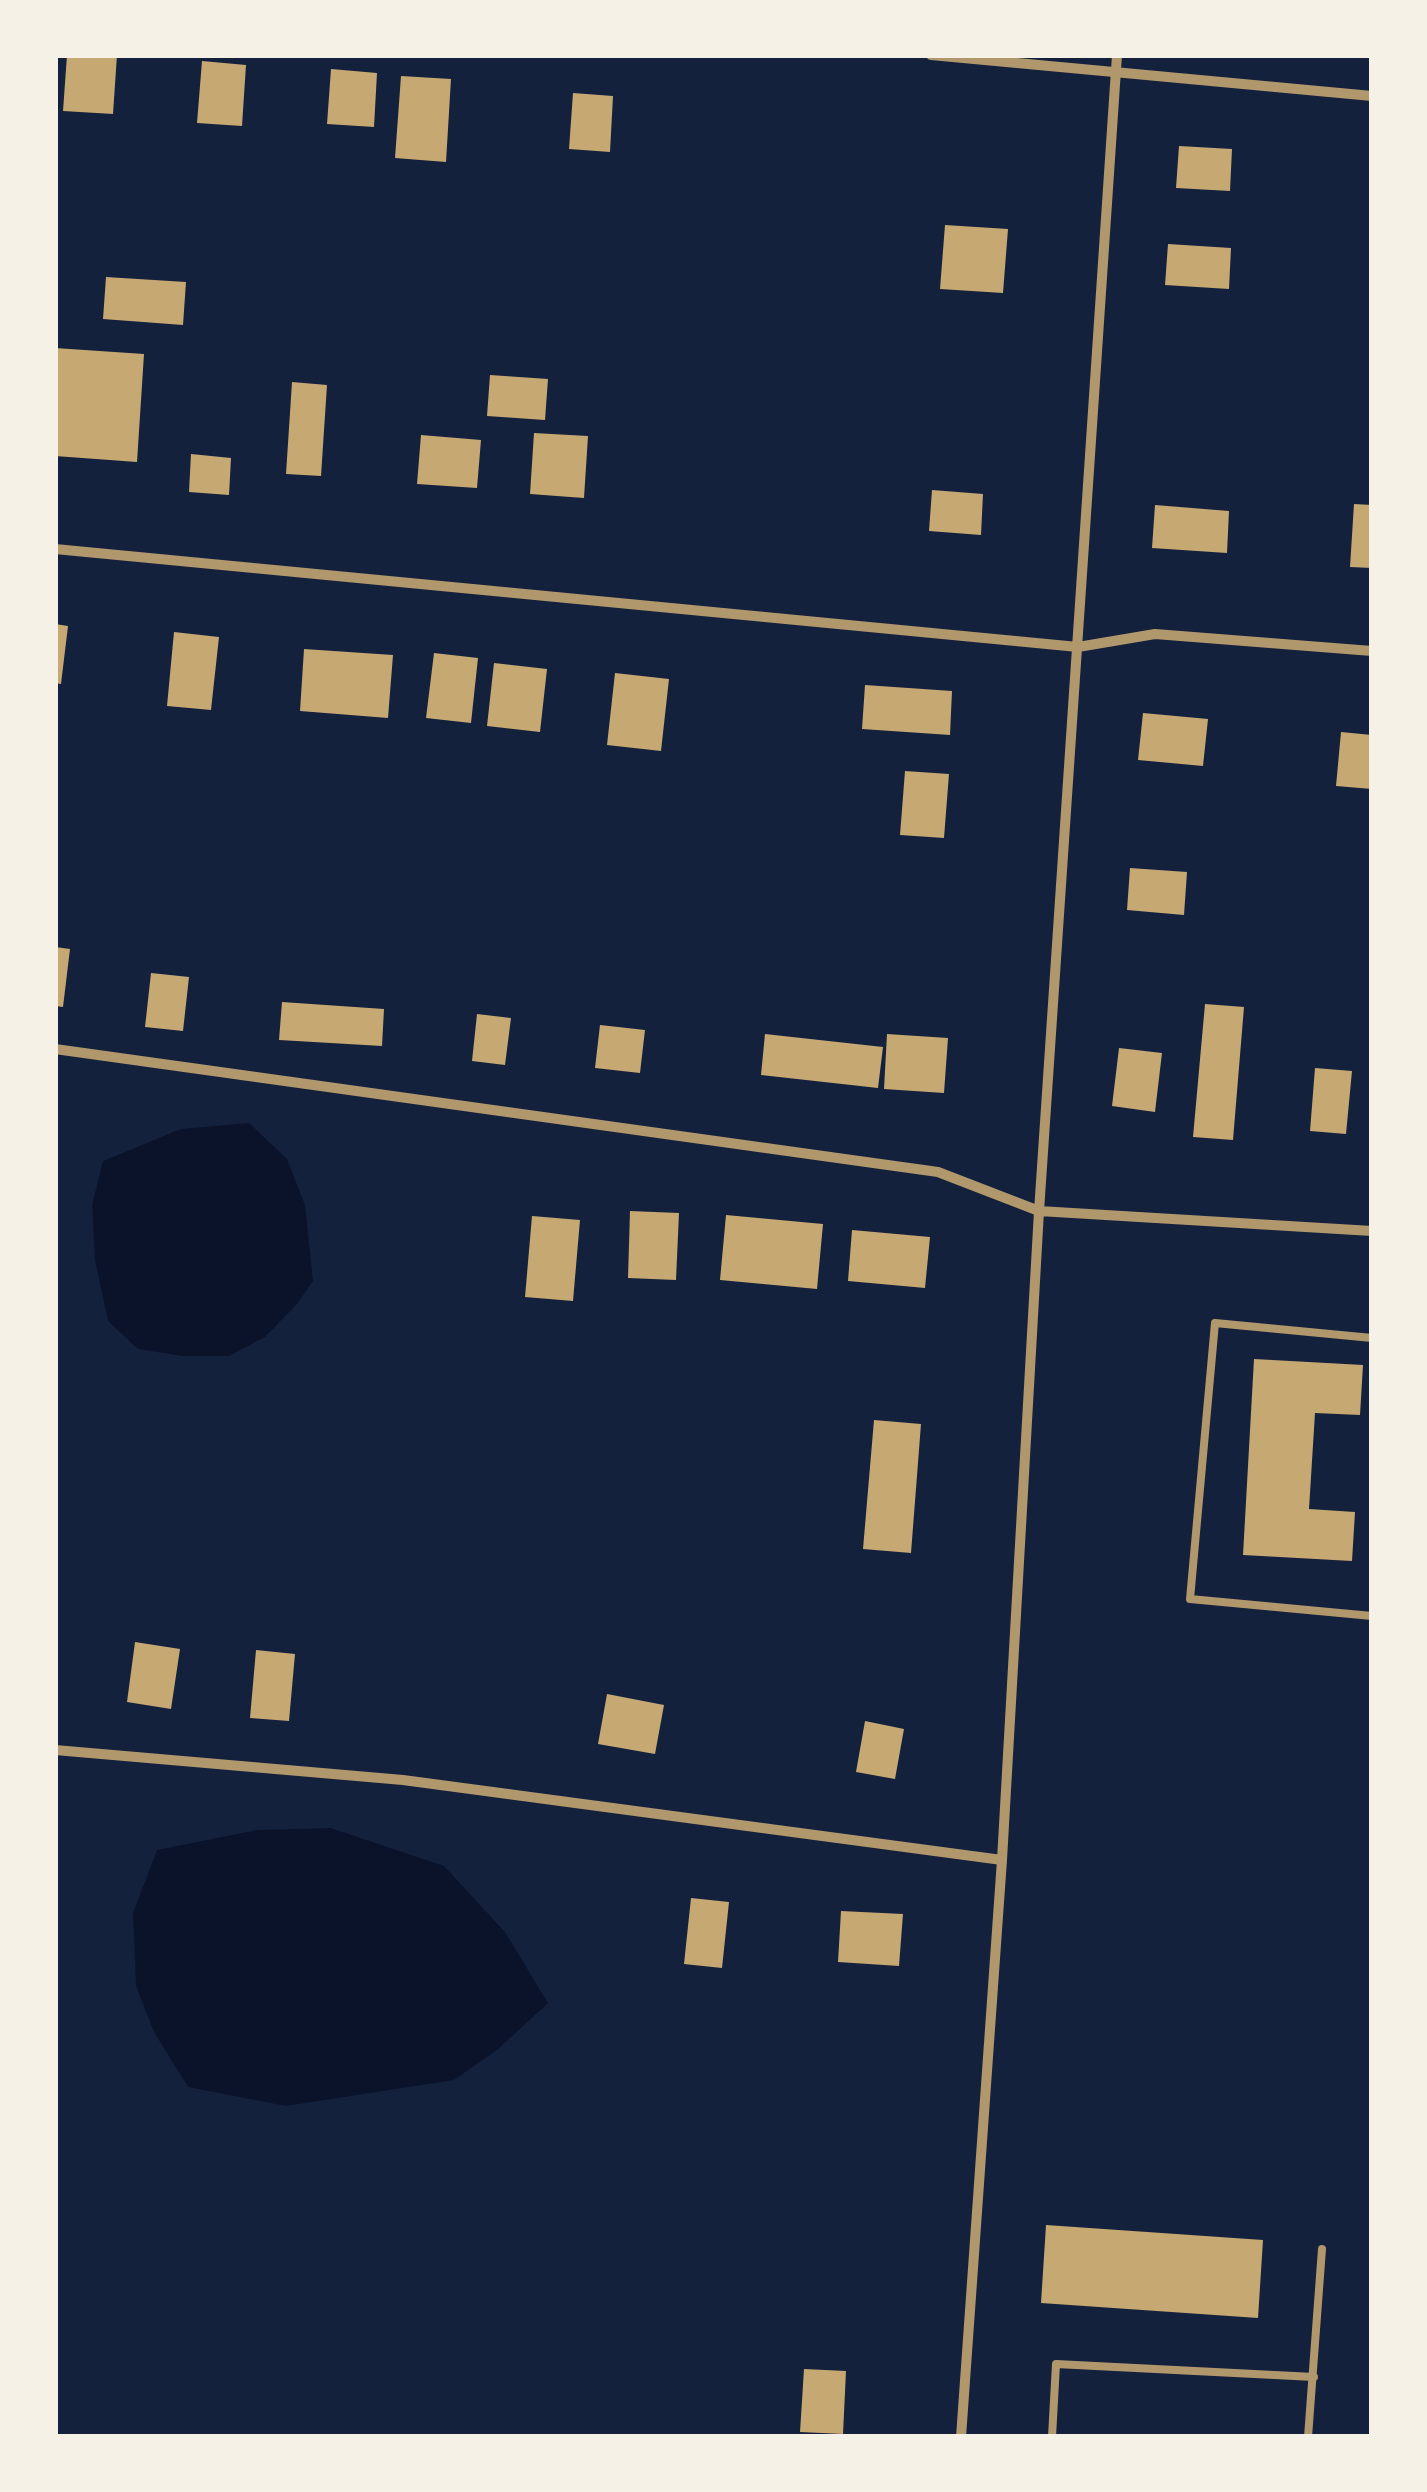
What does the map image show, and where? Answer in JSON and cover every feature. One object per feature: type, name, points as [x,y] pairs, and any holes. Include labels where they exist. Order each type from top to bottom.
[{"type":"street","points":[[932,55],[1372,96]]},
{"type":"street","points":[[961,2437],[1002,1860],[1039,1210],[1117,55]]},
{"type":"street","points":[[55,549],[1078,647],[1155,634],[1372,651]]},
{"type":"street","points":[[55,1049],[938,1172],[1039,1210],[1372,1231]]},
{"type":"street","points":[[55,1750],[403,1780],[1002,1860]]},
{"type":"lane","points":[[1372,1338],[1215,1323],[1190,1599],[1372,1616]]},
{"type":"lane","points":[[1308,2437],[1322,2249]]},
{"type":"lane","points":[[1052,2437],[1056,2364],[1314,2376]]},
{"type":"water","points":[[249,1123],[287,1159],[305,1205],[313,1281],[265,1337],[229,1356],[182,1356],[138,1349],[108,1321],[95,1260],[92,1205],[103,1161],[181,1129]]},
{"type":"water","points":[[331,1828],[444,1866],[505,1932],[548,2003],[497,2050],[454,2080],[286,2106],[188,2087],[154,2032],[136,1986],[133,1913],[157,1850],[257,1830]]},
{"type":"building","points":[[67,55],[117,55],[113,114],[63,111]]},
{"type":"building","points":[[202,61],[246,65],[242,126],[197,123]]},
{"type":"building","points":[[331,69],[377,73],[374,127],[327,124]]},
{"type":"building","points":[[401,76],[451,79],[446,162],[395,158]]},
{"type":"building","points":[[573,93],[613,96],[610,152],[569,149]]},
{"type":"building","points":[[1179,146],[1232,149],[1230,191],[1176,188]]},
{"type":"building","points":[[945,225],[1008,229],[1003,293],[940,289]]},
{"type":"building","points":[[1168,244],[1231,248],[1229,289],[1165,285]]},
{"type":"building","points":[[106,277],[186,282],[183,325],[103,319]]},
{"type":"building","points":[[55,348],[144,354],[137,462],[55,456]]},
{"type":"building","points":[[490,375],[548,379],[545,420],[487,416]]},
{"type":"building","points":[[292,382],[327,385],[321,476],[286,474]]},
{"type":"building","points":[[534,433],[588,436],[584,498],[530,494]]},
{"type":"building","points":[[421,435],[481,440],[477,488],[417,484]]},
{"type":"building","points":[[191,454],[231,458],[229,495],[189,492]]},
{"type":"building","points":[[932,490],[983,494],[981,535],[929,531]]},
{"type":"building","points":[[1354,504],[1372,505],[1372,568],[1350,567]]},
{"type":"building","points":[[1155,505],[1229,511],[1227,553],[1152,548]]},
{"type":"building","points":[[55,624],[68,626],[61,684],[55,683]]},
{"type":"building","points":[[174,632],[219,637],[211,710],[167,706]]},
{"type":"building","points":[[304,649],[393,655],[388,718],[300,711]]},
{"type":"building","points":[[434,653],[478,658],[471,723],[426,718]]},
{"type":"building","points":[[494,663],[547,669],[540,732],[487,726]]},
{"type":"building","points":[[615,673],[669,679],[661,751],[607,745]]},
{"type":"building","points":[[865,685],[952,691],[950,735],[862,729]]},
{"type":"building","points":[[1143,713],[1208,719],[1203,766],[1138,760]]},
{"type":"building","points":[[1341,732],[1372,735],[1372,789],[1336,786]]},
{"type":"building","points":[[905,771],[949,774],[944,838],[900,835]]},
{"type":"building","points":[[1130,868],[1187,872],[1184,915],[1127,910]]},
{"type":"building","points":[[55,947],[70,949],[63,1007],[55,1006]]},
{"type":"building","points":[[151,973],[189,977],[183,1031],[145,1027]]},
{"type":"building","points":[[282,1002],[384,1009],[382,1046],[279,1040]]},
{"type":"building","points":[[1205,1004],[1244,1007],[1233,1140],[1193,1137]]},
{"type":"building","points":[[477,1014],[511,1018],[505,1065],[472,1061]]},
{"type":"building","points":[[600,1025],[645,1030],[640,1073],[595,1068]]},
{"type":"building","points":[[765,1034],[883,1047],[878,1088],[761,1075]]},
{"type":"building","points":[[887,1034],[948,1038],[944,1093],[884,1089]]},
{"type":"building","points":[[1119,1048],[1162,1053],[1155,1112],[1112,1106]]},
{"type":"building","points":[[1315,1068],[1352,1071],[1346,1134],[1310,1131]]},
{"type":"building","points":[[630,1211],[679,1213],[676,1280],[628,1278]]},
{"type":"building","points":[[726,1215],[823,1224],[817,1289],[720,1280]]},
{"type":"building","points":[[532,1216],[580,1220],[573,1301],[525,1297]]},
{"type":"building","points":[[852,1230],[930,1237],[925,1288],[848,1281]]},
{"type":"building","points":[[1254,1359],[1363,1365],[1360,1415],[1315,1413],[1309,1509],[1355,1512],[1352,1561],[1243,1555]]},
{"type":"building","points":[[874,1420],[921,1424],[911,1553],[863,1549]]},
{"type":"building","points":[[135,1642],[180,1649],[171,1709],[127,1702]]},
{"type":"building","points":[[256,1650],[295,1654],[289,1721],[250,1718]]},
{"type":"building","points":[[607,1694],[664,1705],[655,1754],[598,1744]]},
{"type":"building","points":[[865,1721],[904,1729],[895,1779],[856,1772]]},
{"type":"building","points":[[691,1898],[729,1902],[722,1968],[684,1964]]},
{"type":"building","points":[[841,1911],[903,1914],[899,1966],[838,1962]]},
{"type":"building","points":[[1046,2225],[1263,2240],[1258,2318],[1041,2303]]},
{"type":"building","points":[[804,2369],[846,2371],[843,2434],[800,2432]]}]
